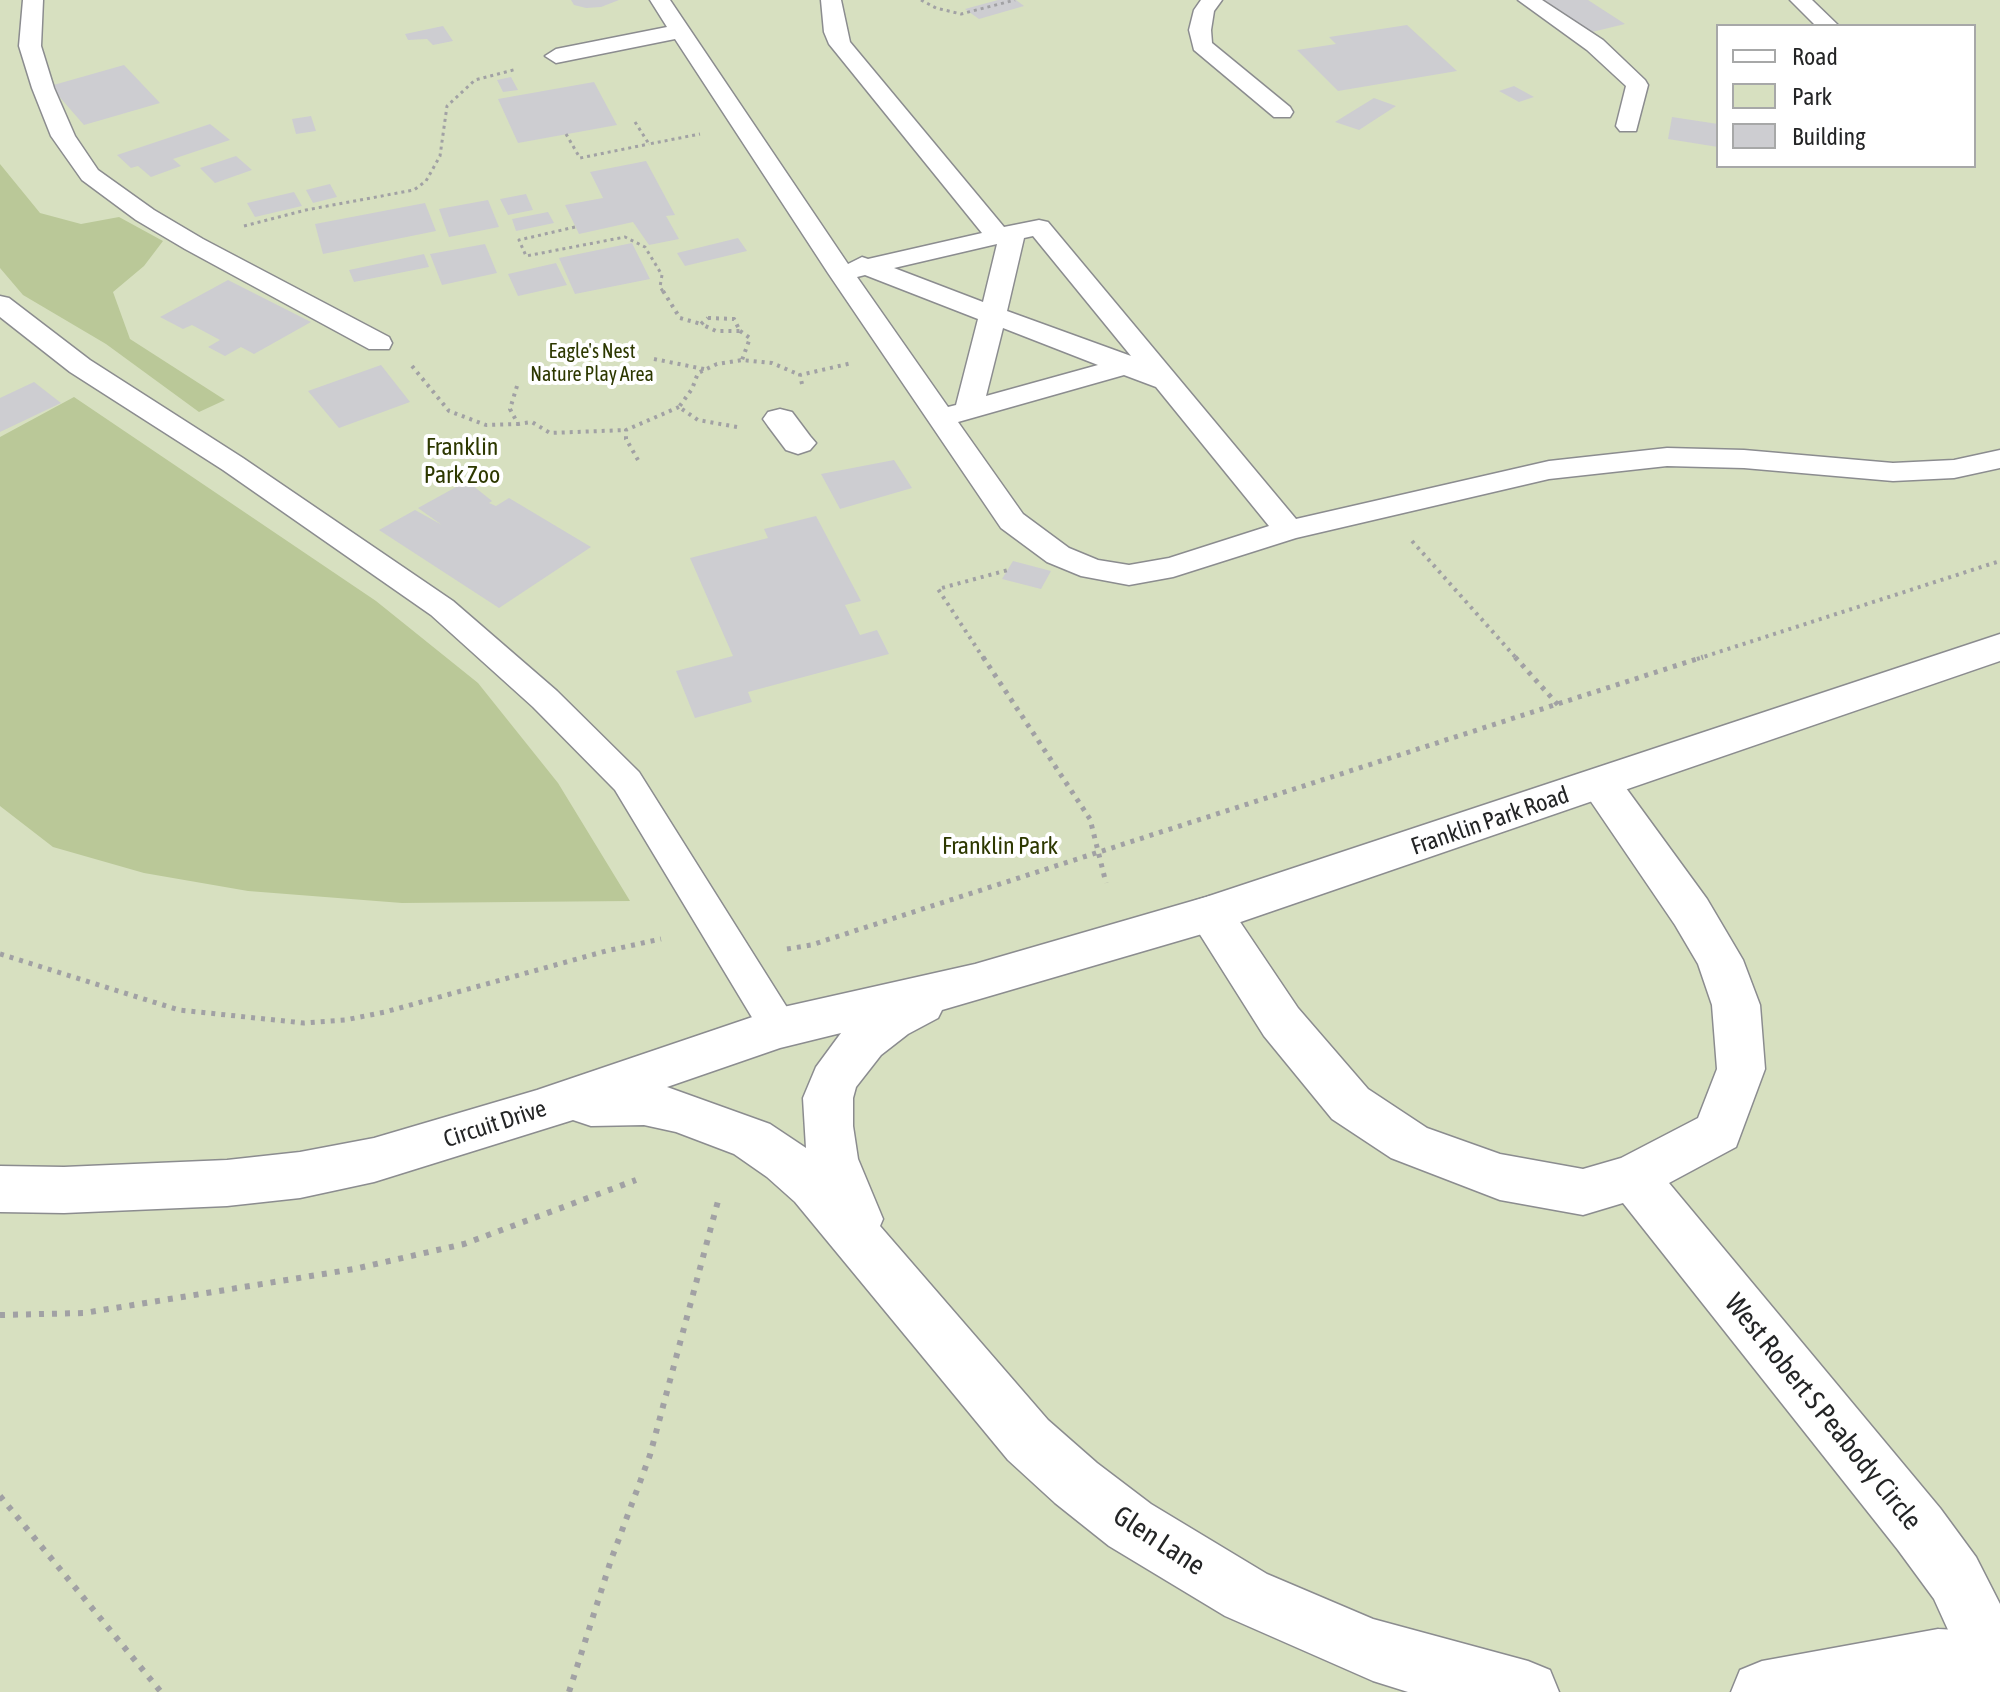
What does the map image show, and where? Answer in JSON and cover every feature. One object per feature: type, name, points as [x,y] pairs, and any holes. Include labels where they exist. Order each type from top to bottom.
[{"type":"main road","name":"Franklin Park Road","points":[[975,983],[1210,914],[2000,647]]},
{"type":"main road","points":[[1210,914],[1281,1022],[1350,1104],[1409,1143],[1500,1177],[1583,1192],[1633,1177],[1718,1132],[1741,1069],[1736,1005],[1720,960],[1600,784]]},
{"type":"main road","name":"Circuit Drive","points":[[0,1189],[147,1188],[300,1175],[374,1160],[537,1111],[779,1028],[975,983]]},
{"type":"main road","name":"Glen Lane","points":[[875,1260],[833,1159],[828,1098],[833,1082],[855,1050],[891,1020],[975,983]]},
{"type":"main road","name":"Glen Lane","points":[[537,1111],[574,1106],[644,1104],[716,1123],[752,1139],[785,1161],[813,1186],[1028,1440],[1130,1525],[1246,1595],[1308,1623],[1373,1650],[1528,1692]]},
{"type":"main road","name":"West Robert S Peabody Circle","points":[[1633,1177],[1955,1578],[1994,1662]]},
{"type":"main road","points":[[1762,1692],[1938,1660],[1994,1662]]},
{"type":"lane","points":[[33,0],[30,46],[63,136],[90,175],[145,215],[194,244],[379,343]]},
{"type":"lane","points":[[691,0],[662,3],[744,126],[955,414],[1012,521],[1058,555],[1092,569],[1129,575],[1173,567],[1289,530],[1549,470],[1667,457],[1744,459],[1893,472],[1954,469],[2000,459]]},
{"type":"lane","points":[[831,0],[835,32],[840,44],[1006,234]]},
{"type":"lane","points":[[1212,0],[1204,10],[1200,30],[1202,45],[1282,112]]},
{"type":"lane","points":[[1528,0],[1595,45],[1637,85],[1628,126]]},
{"type":"lane","points":[[1800,0],[1826,24]]},
{"type":"lane","points":[[556,56],[681,31]]},
{"type":"lane","points":[[845,264],[1039,227],[1136,362]]},
{"type":"lane","points":[[955,414],[993,315],[1006,234]]},
{"type":"lane","points":[[845,264],[1136,362],[1167,382],[1289,530]]},
{"type":"lane","points":[[0,304],[80,366],[233,464],[442,608],[545,699],[627,781],[779,1028]]},
{"type":"lane","points":[[955,414],[1136,362]]},
{"type":"path","points":[[921,0],[936,8],[961,14],[1015,0]]},
{"type":"path","points":[[194,244],[277,217],[414,190],[426,181],[440,156],[447,106],[459,92],[475,80],[491,74],[556,56]]},
{"type":"path","points":[[635,122],[649,144]]},
{"type":"path","points":[[566,134],[580,158],[744,126]]},
{"type":"path","points":[[575,227],[519,240],[526,256],[625,237],[645,247],[662,275],[660,287],[680,318],[716,331],[740,331]]},
{"type":"path","points":[[701,324],[708,318],[724,316],[734,319],[740,331],[750,338],[742,360]]},
{"type":"path","points":[[379,343],[401,356],[420,373],[449,411],[486,425],[532,422],[550,433],[626,430],[679,407]]},
{"type":"path","points":[[654,359],[705,369]]},
{"type":"path","points":[[517,386],[510,409],[518,424]]},
{"type":"path","points":[[626,430],[626,439],[638,460]]},
{"type":"path","points":[[1381,509],[1559,706]]},
{"type":"path","points":[[1058,555],[938,589],[1090,819],[1106,883]]},
{"type":"path","points":[[786,949],[811,945],[1099,850],[1559,706],[2000,561]]},
{"type":"path","points":[[0,954],[179,1010],[304,1023],[345,1020],[385,1012],[606,951],[661,939]]},
{"type":"path","points":[[0,1315],[84,1313],[354,1269],[464,1244],[636,1180]]},
{"type":"path","points":[[569,1692],[611,1560],[650,1455],[718,1201]]},
{"type":"path","points":[[0,1496],[161,1692]]},
{"type":"green space","name":"Franklin Park","points":[[0,0],[2000,0],[2000,1692],[0,1692]]},
{"type":"green space","points":[[0,164],[40,213],[81,224],[119,217],[163,241],[144,266],[113,292],[130,339],[225,400],[199,412],[106,344],[23,295],[0,268]]},
{"type":"green space","points":[[74,397],[376,601],[478,683],[558,783],[630,901],[402,903],[248,891],[144,873],[53,847],[0,806],[0,437]]},
{"type":"building","points":[[571,0],[619,0],[601,7],[586,8],[574,5]]},
{"type":"building","points":[[998,0],[1016,0],[1024,6],[979,19],[965,9]]},
{"type":"building","points":[[1544,0],[1588,0],[1625,24],[1592,32]]},
{"type":"building","points":[[1407,25],[1457,71],[1338,91],[1297,50],[1336,44],[1329,37]]},
{"type":"building","points":[[443,26],[453,41],[433,45],[427,39],[408,40],[405,34]]},
{"type":"building","points":[[124,65],[160,103],[84,125],[50,86]]},
{"type":"building","points":[[511,77],[518,90],[503,92],[497,80]]},
{"type":"building","points":[[594,82],[617,125],[518,143],[498,99]]},
{"type":"building","points":[[1514,86],[1534,97],[1519,102],[1499,91]]},
{"type":"building","points":[[1374,98],[1396,106],[1359,130],[1335,122]]},
{"type":"building","points":[[311,116],[316,131],[296,134],[292,119]]},
{"type":"building","points":[[1672,117],[1716,124],[1716,147],[1668,139]]},
{"type":"building","points":[[210,124],[230,140],[173,159],[181,166],[151,177],[138,166],[131,168],[117,155]]},
{"type":"building","points":[[236,156],[252,170],[215,183],[200,168]]},
{"type":"building","points":[[646,161],[675,215],[666,216],[679,239],[649,245],[633,222],[579,234],[565,205],[603,198],[590,172]]},
{"type":"building","points":[[330,184],[337,197],[313,203],[306,190]]},
{"type":"building","points":[[294,192],[302,206],[255,217],[247,203]]},
{"type":"building","points":[[526,194],[533,210],[508,215],[500,199]]},
{"type":"building","points":[[488,200],[499,227],[449,237],[439,209]]},
{"type":"building","points":[[425,203],[436,231],[323,254],[315,224]]},
{"type":"building","points":[[548,212],[554,223],[516,231],[512,219]]},
{"type":"building","points":[[738,238],[747,251],[685,266],[677,253]]},
{"type":"building","points":[[632,243],[650,279],[575,294],[559,258]]},
{"type":"building","points":[[485,244],[497,273],[442,285],[430,254]]},
{"type":"building","points":[[424,254],[429,267],[354,282],[349,270]]},
{"type":"building","points":[[556,263],[567,285],[518,296],[508,274]]},
{"type":"building","points":[[228,280],[311,322],[254,354],[241,347],[225,356],[208,347],[220,340],[192,325],[183,329],[160,317]]},
{"type":"building","points":[[381,365],[410,402],[339,428],[308,391]]},
{"type":"building","points":[[34,382],[61,403],[0,432],[0,398]]},
{"type":"building","points":[[894,460],[912,488],[840,509],[821,474]]},
{"type":"building","points":[[467,481],[492,501],[489,503],[496,506],[509,498],[591,547],[499,608],[379,530],[415,510],[442,525],[418,508]]},
{"type":"building","points":[[816,516],[861,601],[845,605],[860,635],[877,630],[889,654],[748,692],[752,702],[695,718],[676,671],[733,656],[690,558],[768,538],[764,529]]},
{"type":"building","points":[[1013,561],[1051,571],[1041,589],[1002,579]]},
{"type":"park label","name":"Eagle's Nest Nature Play Area","points":[[592,364]]},
{"type":"park label","name":"Franklin Park Zoo","points":[[462,461]]}]
